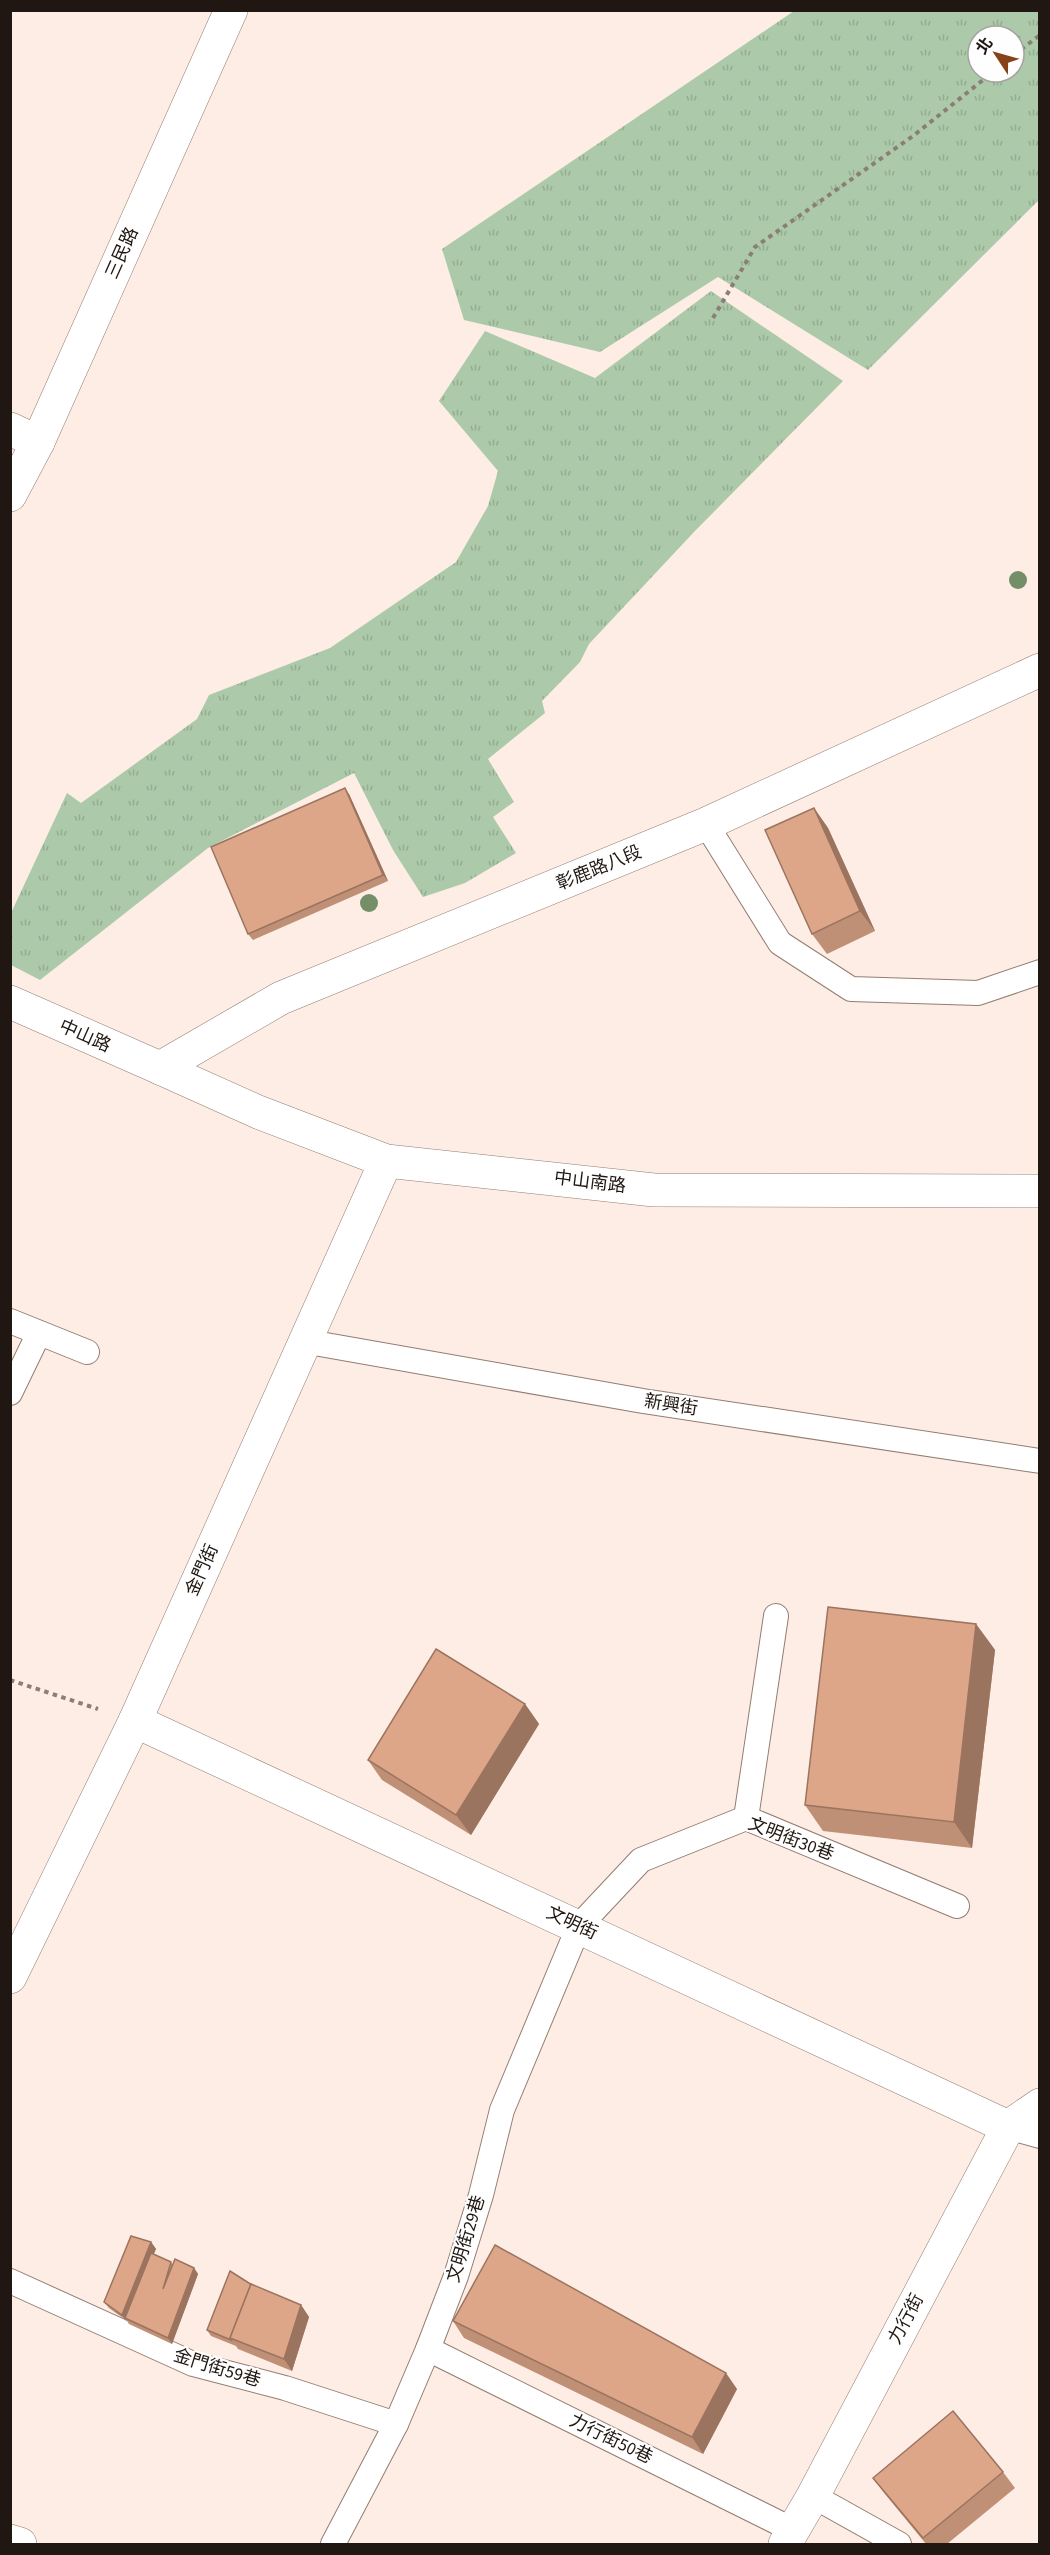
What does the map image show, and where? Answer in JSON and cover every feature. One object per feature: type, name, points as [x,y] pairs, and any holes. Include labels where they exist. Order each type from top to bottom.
[{"type":"street","name":"三民路","points":[[10,495],[24,436],[231,10]]},
{"type":"street","name":"彰鹿路八段","points":[[160,1068],[281,998],[706,824],[1040,670]]},
{"type":"street","name":"中山路","points":[[10,1002],[160,1068]]},
{"type":"street","name":"中山南路","points":[[160,1068],[258,1112],[386,1161],[654,1190],[1040,1191]]},
{"type":"street","name":"金門街","points":[[10,1977],[135,1721],[303,1341],[386,1161]]},
{"type":"street","name":"文明街","points":[[135,1721],[1008,2127]]},
{"type":"street","name":"力行街","points":[[789,2537],[813,2496],[1008,2127],[1040,2105]]},
{"type":"street","points":[[10,2541],[20,2544]]},
{"type":"lane","points":[[706,824],[780,943],[851,990],[978,993],[1040,972]]},
{"type":"lane","points":[[10,1321],[87,1352]]},
{"type":"lane","points":[[10,1393],[39,1333]]},
{"type":"lane","name":"新興街","points":[[303,1341],[643,1401],[1040,1461]]},
{"type":"lane","points":[[746,1818],[776,1616]]},
{"type":"lane","name":"文明街30巷","points":[[579,1926],[641,1860],[746,1818],[957,1906]]},
{"type":"lane","name":"文明街29巷","points":[[333,2544],[396,2424],[428,2349],[459,2266],[481,2195],[502,2110],[579,1926]]},
{"type":"lane","points":[[1008,2127],[1040,2136]]},
{"type":"lane","name":"金門街59巷","points":[[10,2282],[193,2364],[285,2388],[396,2424]]},
{"type":"lane","name":"力行街50巷","points":[[428,2349],[789,2537]]},
{"type":"lane","points":[[813,2496],[899,2544]]},
{"type":"path","points":[[1026,46],[1040,35]]},
{"type":"path","points":[[714,318],[755,247],[913,136],[978,84]]},
{"type":"path","points":[[10,1680],[135,1721]]},
{"type":"green space","points":[[794,11],[1039,11],[1039,200],[868,370],[718,277],[600,352],[464,320],[442,249]]},
{"type":"green space","points":[[711,291],[843,381],[694,532],[589,644],[580,662],[542,701],[545,713],[488,759],[514,802],[493,817],[516,853],[465,883],[423,897],[393,850],[354,773],[208,848],[40,980],[11,965],[11,913],[67,793],[81,803],[197,719],[209,695],[330,648],[456,562],[488,506],[498,471],[439,401],[485,331],[595,378]]},
{"type":"building","points":[[345,788],[383,875],[248,934],[211,847]]},
{"type":"building","points":[[814,808],[860,911],[812,934],[765,830]]},
{"type":"building","points":[[828,1607],[976,1624],[954,1822],[805,1805]]},
{"type":"building","points":[[436,1649],[525,1704],[456,1815],[368,1760]]},
{"type":"building","points":[[131,2236],[151,2242],[122,2315],[104,2302]]},
{"type":"building","points":[[495,2245],[726,2373],[692,2437],[453,2321]]},
{"type":"building","points":[[151,2253],[171,2262],[163,2289],[175,2259],[194,2268],[168,2338],[125,2318]]},
{"type":"building","points":[[230,2271],[251,2284],[231,2340],[207,2330]]},
{"type":"building","points":[[251,2284],[301,2305],[284,2359],[230,2338]]},
{"type":"building","points":[[953,2411],[1003,2472],[923,2538],[873,2478]]}]
